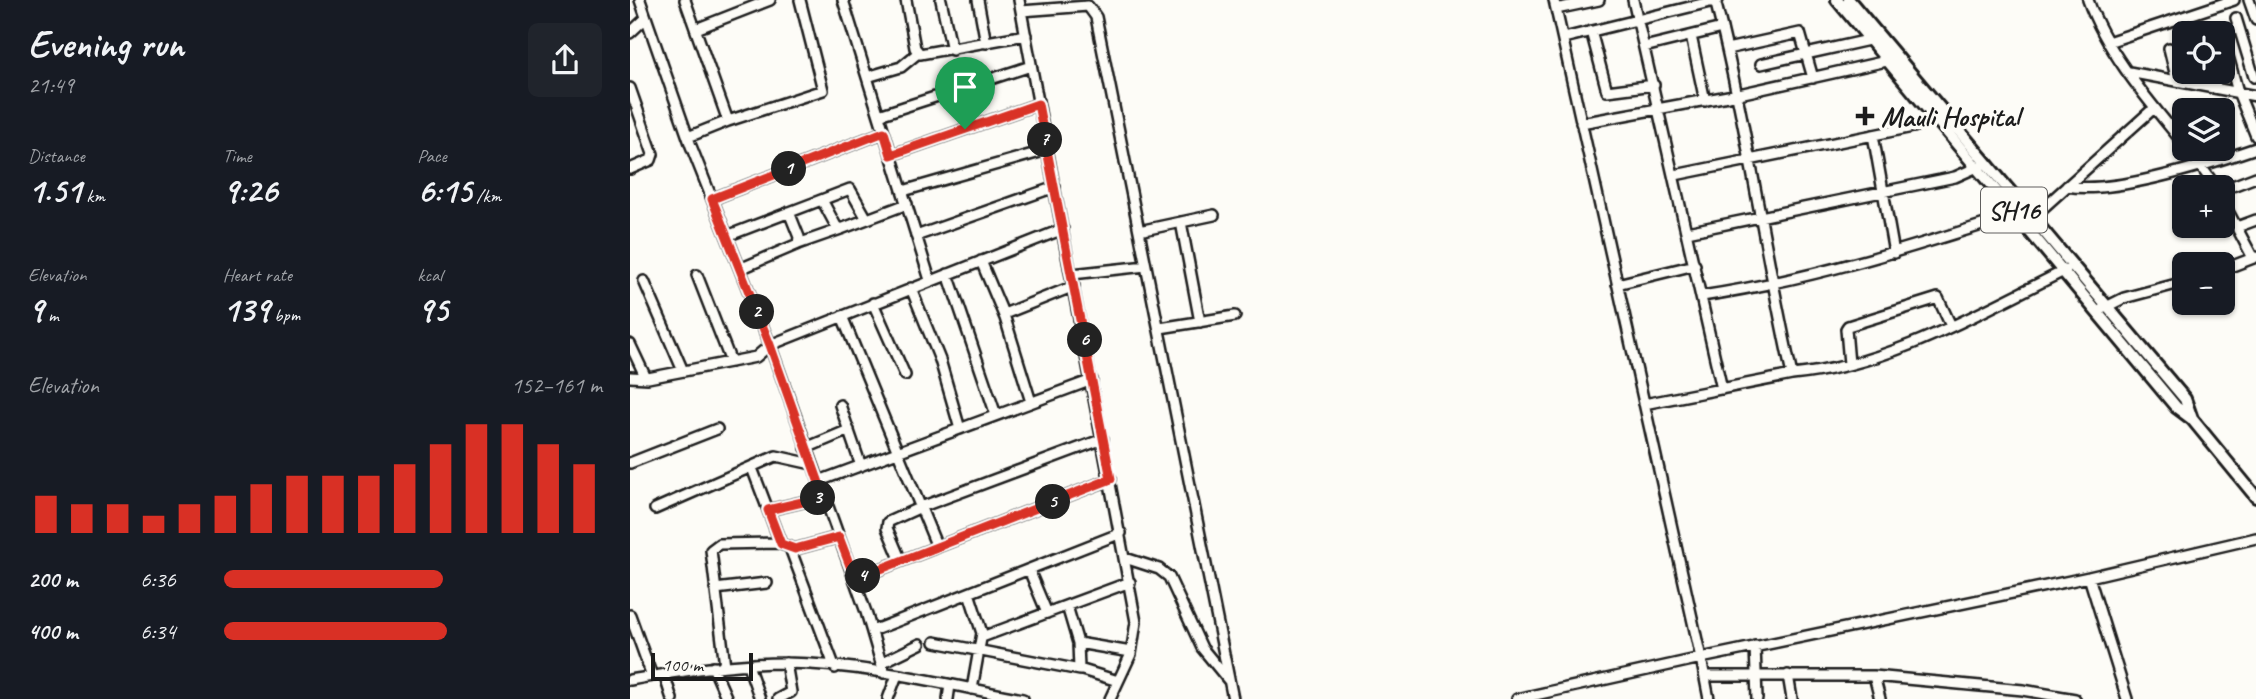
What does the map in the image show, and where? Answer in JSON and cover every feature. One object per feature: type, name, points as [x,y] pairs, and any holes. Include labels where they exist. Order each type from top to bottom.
[{"type":"main road","name":"SH16","points":[[1837,0],[1869,40],[1891,60],[2033,217],[2069,269]]},
{"type":"main road","name":"SH16","points":[[1849,0],[1891,60]]},
{"type":"main road","name":"SH16","points":[[1983,164],[2017,214],[2069,269],[2176,407],[2192,419],[2256,497]]},
{"type":"street","points":[[640,0],[688,137],[770,345],[855,579],[884,673]]},
{"type":"street","points":[[685,0],[728,121]]},
{"type":"street","points":[[696,29],[770,0]]},
{"type":"street","points":[[688,137],[823,90],[800,0]]},
{"type":"street","points":[[843,0],[930,281]]},
{"type":"street","points":[[906,0],[918,53]]},
{"type":"street","points":[[941,0],[952,50]]},
{"type":"street","points":[[978,0],[986,43]]},
{"type":"street","points":[[1019,0],[1136,622],[1132,652],[1110,699]]},
{"type":"street","points":[[1599,0],[1555,5],[1709,699]]},
{"type":"street","points":[[1633,0],[1722,389]]},
{"type":"street","points":[[1563,38],[1717,0],[1739,94],[1772,286],[1792,375]]},
{"type":"street","points":[[2088,0],[2097,26],[2172,130]]},
{"type":"street","points":[[2108,42],[2234,0]]},
{"type":"street","points":[[2249,0],[2256,20]]},
{"type":"street","points":[[1021,11],[1092,8],[1160,328],[1233,699]]},
{"type":"street","points":[[630,33],[646,18]]},
{"type":"street","points":[[2236,18],[2255,77],[2247,83],[2253,95]]},
{"type":"street","points":[[1644,47],[1722,28]]},
{"type":"street","points":[[1591,31],[1607,91],[1654,85]]},
{"type":"street","points":[[1727,49],[1798,33],[1802,36],[1813,78]]},
{"type":"street","points":[[867,77],[898,68],[918,53],[952,50],[1026,35]]},
{"type":"street","points":[[1691,36],[1705,101]]},
{"type":"street","points":[[1761,64],[1869,40]]},
{"type":"street","points":[[2169,48],[2172,60]]},
{"type":"street","points":[[1581,123],[1705,101],[1891,60]]},
{"type":"street","points":[[879,115],[1031,66]]},
{"type":"street","points":[[2129,72],[2172,80]]},
{"type":"street","points":[[2235,81],[2256,136]]},
{"type":"street","points":[[2194,84],[2253,95]]},
{"type":"street","points":[[2215,84],[2216,88]]},
{"type":"street","points":[[630,88],[653,154],[651,160],[630,169]]},
{"type":"street","points":[[891,155],[1038,104]]},
{"type":"street","points":[[2033,217],[2154,108]]},
{"type":"street","points":[[1675,175],[1873,135],[1942,117]]},
{"type":"street","points":[[712,199],[884,132]]},
{"type":"street","points":[[1873,135],[1894,253]]},
{"type":"street","points":[[2067,186],[2095,188],[2203,166],[2256,148]]},
{"type":"street","points":[[903,191],[1047,150]]},
{"type":"street","points":[[2199,161],[2209,175]]},
{"type":"street","points":[[1687,232],[1955,177],[1983,164]]},
{"type":"street","points":[[2235,185],[2256,177]]},
{"type":"street","points":[[916,236],[1055,187]]},
{"type":"street","points":[[727,236],[852,189],[867,219]]},
{"type":"street","points":[[822,200],[836,226],[841,229]]},
{"type":"street","points":[[740,269],[798,244],[907,204]]},
{"type":"street","points":[[789,212],[799,237],[798,244]]},
{"type":"street","points":[[1702,296],[1772,286],[1894,253],[2017,214]]},
{"type":"street","points":[[1139,231],[1214,215]]},
{"type":"street","points":[[2237,227],[2256,220]]},
{"type":"street","points":[[1181,222],[1200,322]]},
{"type":"street","points":[[2235,223],[2255,258],[2235,265]]},
{"type":"street","points":[[630,377],[646,378],[756,357],[770,345],[1063,229]]},
{"type":"street","points":[[981,261],[1003,314],[1031,402]]},
{"type":"street","points":[[1617,284],[1695,265]]},
{"type":"street","points":[[1072,274],[1146,267]]},
{"type":"street","points":[[1644,404],[1849,364],[1951,326],[2069,269]]},
{"type":"street","points":[[948,274],[996,415]]},
{"type":"street","points":[[697,275],[731,362]]},
{"type":"street","points":[[644,281],[683,371]]},
{"type":"street","points":[[1003,314],[1074,286]]},
{"type":"street","points":[[2102,309],[2172,286]]},
{"type":"street","points":[[911,288],[940,360],[960,429]]},
{"type":"street","points":[[1849,364],[1846,330],[1848,326],[1938,298],[1951,326]]},
{"type":"street","points":[[873,303],[905,375]]},
{"type":"street","points":[[842,316],[937,547]]},
{"type":"street","points":[[1160,328],[1235,316]]},
{"type":"street","points":[[630,344],[646,378]]},
{"type":"street","points":[[819,481],[1092,380]]},
{"type":"street","points":[[840,405],[861,466]]},
{"type":"street","points":[[630,463],[717,429]]},
{"type":"street","points":[[806,448],[849,430]]},
{"type":"street","points":[[901,561],[887,524],[921,507],[1103,439]]},
{"type":"street","points":[[655,509],[776,456],[812,464]]},
{"type":"street","points":[[751,468],[781,544]]},
{"type":"street","points":[[855,579],[1111,479]]},
{"type":"street","points":[[768,510],[824,497]]},
{"type":"street","points":[[872,631],[1121,533]]},
{"type":"street","points":[[725,666],[710,554],[715,546],[781,544],[790,548],[839,537]]},
{"type":"street","points":[[1517,699],[1701,657],[2090,577],[2256,538]]},
{"type":"street","points":[[790,548],[835,668]]},
{"type":"street","points":[[1125,558],[1159,569],[1169,577],[1202,648],[1230,682]]},
{"type":"street","points":[[1029,569],[1047,613]]},
{"type":"street","points":[[2090,577],[2127,699]]},
{"type":"street","points":[[982,637],[1130,582]]},
{"type":"street","points":[[715,589],[767,583]]},
{"type":"street","points":[[970,593],[982,637],[972,689]]},
{"type":"street","points":[[1067,606],[1078,643],[1077,663],[1080,670]]},
{"type":"street","points":[[630,615],[652,676]]},
{"type":"street","points":[[935,642],[1080,670],[1118,681]]},
{"type":"street","points":[[1078,643],[1132,652]]},
{"type":"street","points":[[881,663],[920,644]]},
{"type":"street","points":[[1755,646],[1758,699]]},
{"type":"street","points":[[778,699],[791,692],[786,663]]},
{"type":"street","points":[[630,680],[713,667],[786,663],[884,673],[1023,699]]},
{"type":"street","points":[[748,665],[760,699]]},
{"type":"street","points":[[713,667],[727,699]]},
{"type":"street","points":[[664,674],[672,699]]},
{"type":"street","points":[[887,699],[897,675]]},
{"type":"street","points":[[1788,675],[1792,699]]},
{"type":"street","points":[[1705,676],[1874,676],[2074,699]]},
{"type":"street","points":[[1874,676],[1880,699]]},
{"type":"street","points":[[948,699],[950,685]]},
{"type":"place","name":"Mauli Hospital","points":[[1865,116]]},
{"type":"route","points":[[1038,104],[1111,479],[855,579],[839,537],[790,548],[781,544],[768,510],[824,497],[770,345],[712,199],[884,132],[891,155],[965,129],[1038,104]]}]
